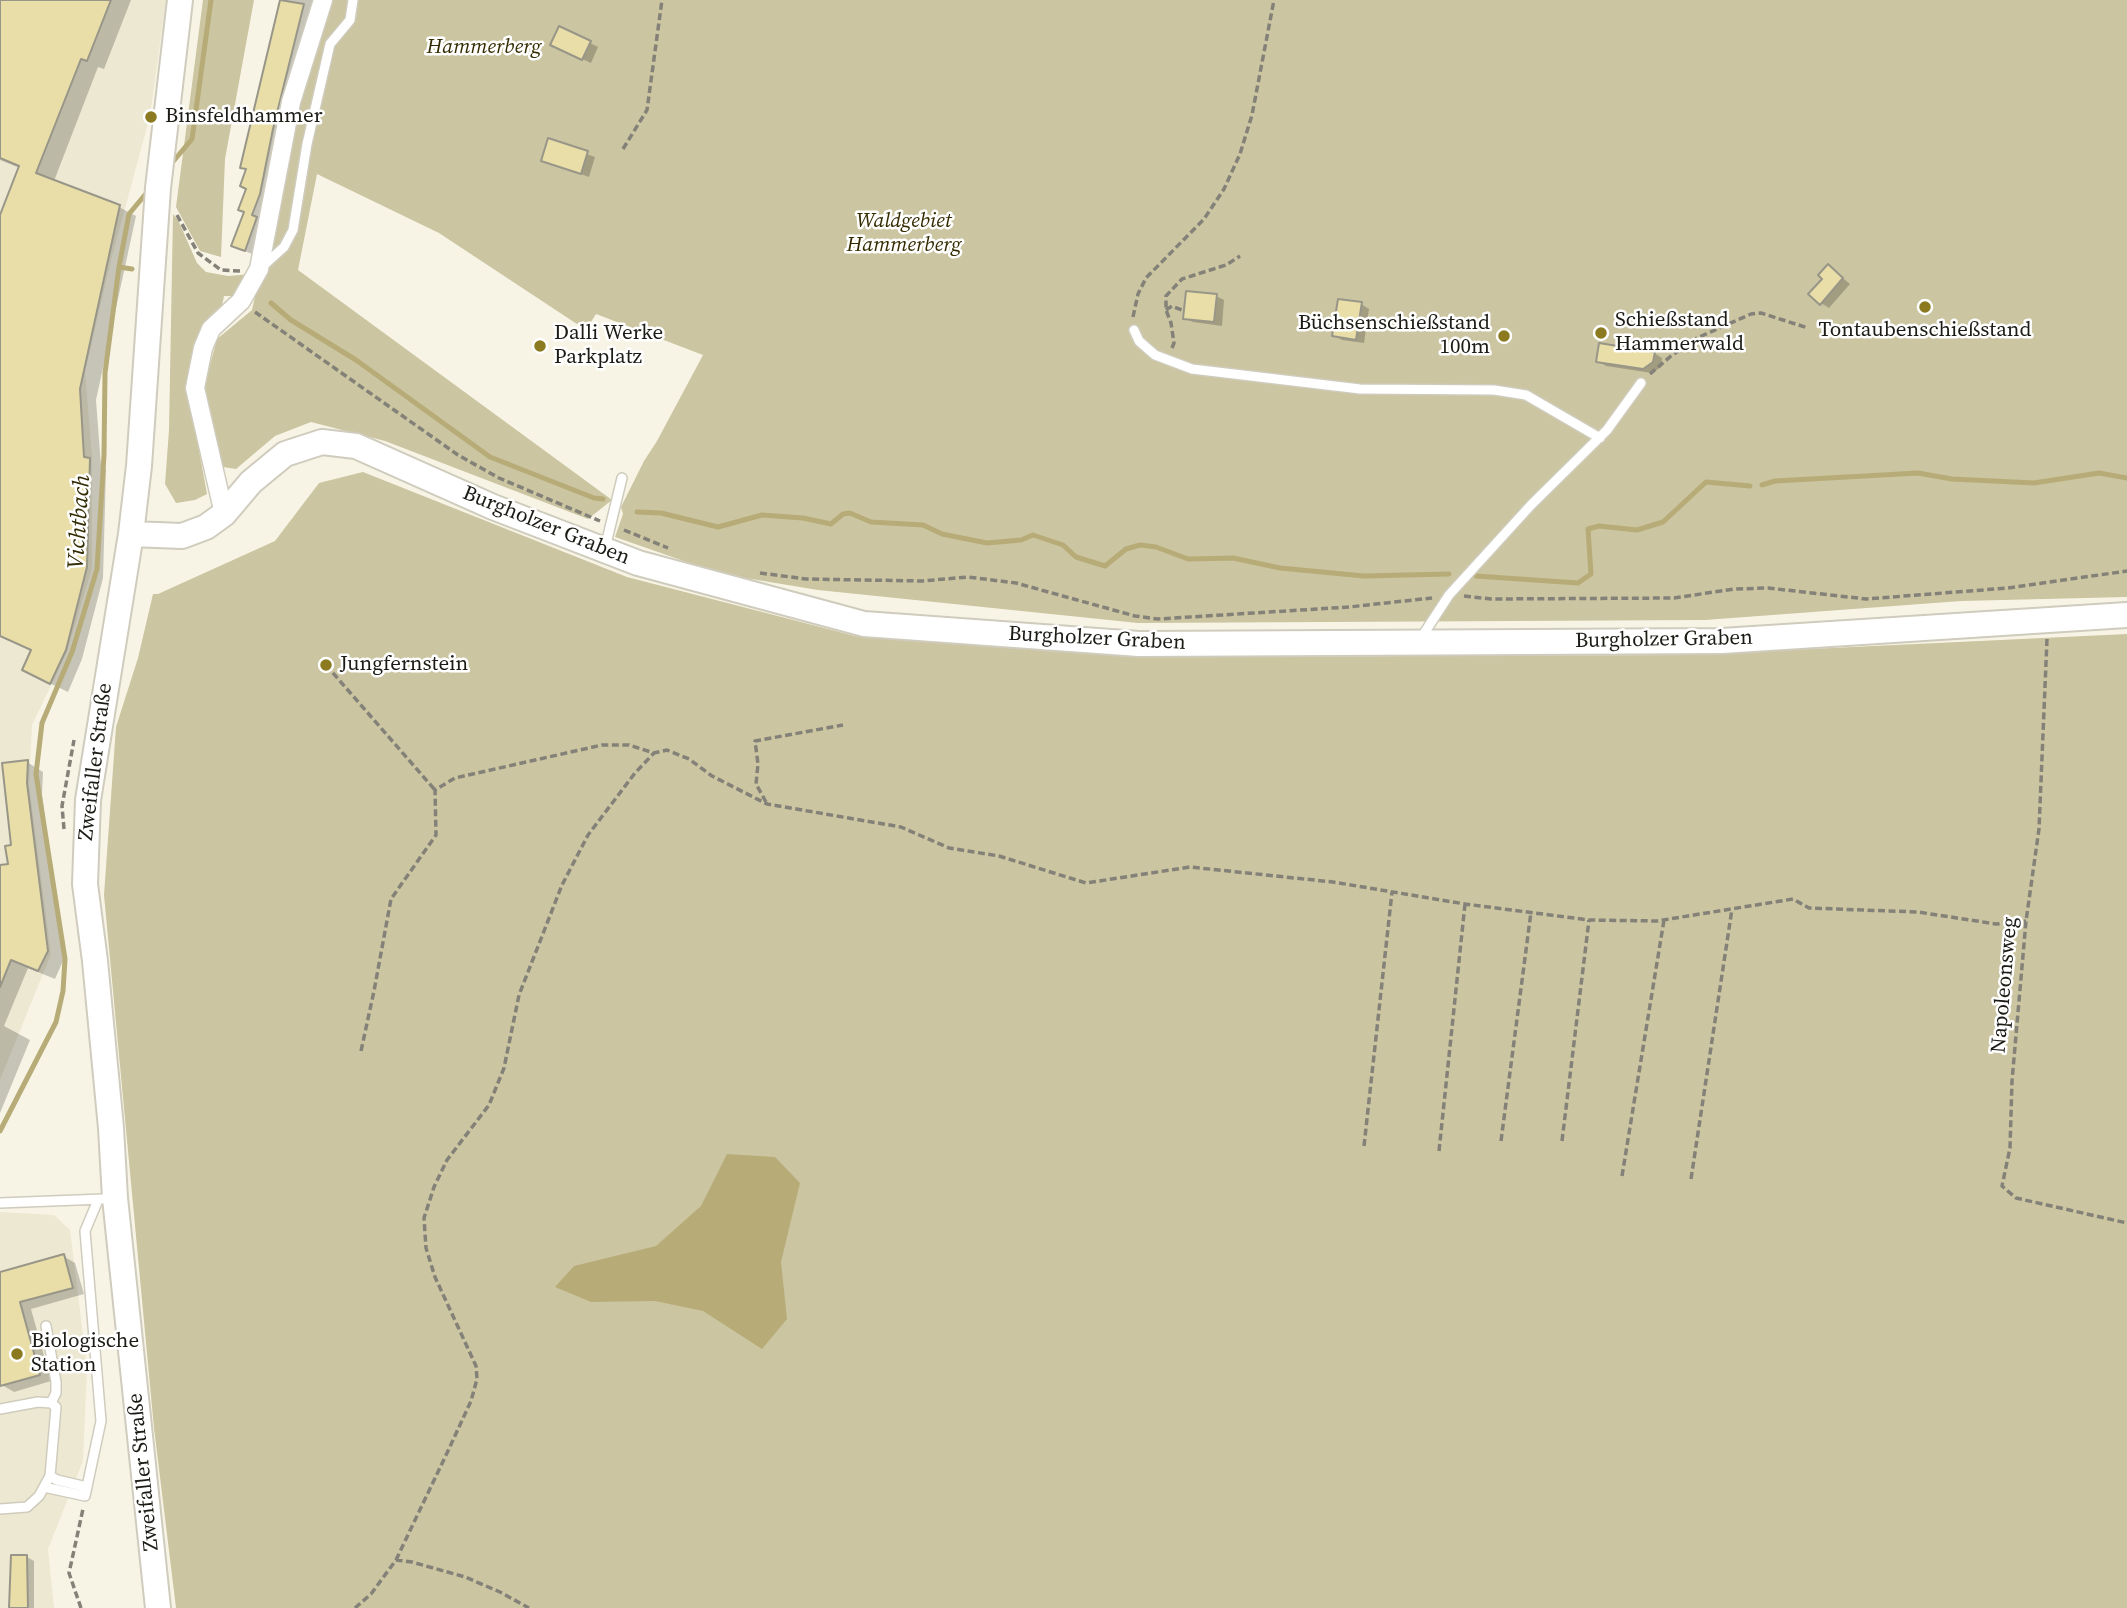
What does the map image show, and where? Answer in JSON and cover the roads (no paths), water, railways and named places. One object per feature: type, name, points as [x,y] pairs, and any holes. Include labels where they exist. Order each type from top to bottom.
[{"type":"main road","name":"Zweifaller Straße","points":[[158,1608],[106,1199],[100,1012],[85,884],[88,800],[131,534],[139,466],[157,200],[180,0]]},
{"type":"main road","name":"Burgholzer Graben","points":[[131,534],[182,536],[206,527],[224,514],[251,482],[285,454],[323,442],[356,446],[493,507],[638,563],[864,624],[1139,644],[1722,641],[2127,615]]},
{"type":"street","points":[[224,514],[195,388],[203,348],[211,329],[241,301],[259,269],[291,102],[323,0]]},
{"type":"lane","points":[[259,269],[284,247],[293,230],[307,144],[330,44],[351,20],[353,0]]},
{"type":"lane","points":[[1134,330],[1139,341],[1155,355],[1192,369],[1360,389],[1494,390],[1526,395],[1600,438]]},
{"type":"lane","points":[[1418,643],[1449,595],[1531,505],[1600,438],[1641,383]]},
{"type":"lane","points":[[605,550],[622,478]]},
{"type":"lane","points":[[0,1203],[106,1199]]},
{"type":"lane","points":[[86,1492],[101,1421],[85,1231],[106,1199]]},
{"type":"lane","points":[[46,1326],[55,1382],[51,1403]]},
{"type":"lane","points":[[0,1409],[38,1402],[51,1403],[56,1407],[50,1476],[39,1496],[27,1507],[0,1509]]},
{"type":"lane","points":[[50,1476],[86,1492]]},
{"type":"lane","points":[[44,1486],[86,1492]]},
{"type":"waterway","name":"Vichtbach","points":[[171,164],[192,139],[211,0]]},
{"type":"waterway","name":"Vichtbach","points":[[0,1131],[56,1022],[63,991],[65,959],[36,774],[42,723],[72,652],[97,569],[104,455],[105,373],[119,267],[129,214],[149,190]]},
{"type":"waterway","points":[[119,267],[132,269]]},
{"type":"waterway","points":[[271,303],[291,320],[356,360],[490,457],[594,498],[603,499]]},
{"type":"waterway","points":[[1762,485],[1775,481],[1918,473],[1952,479],[2034,483],[2099,473],[2127,478]]},
{"type":"waterway","points":[[1476,576],[1578,583],[1591,574],[1588,529],[1599,526],[1637,530],[1663,522],[1706,482],[1750,486]]},
{"type":"waterway","points":[[637,512],[661,513],[718,527],[762,515],[803,518],[831,524],[843,514],[850,513],[871,522],[923,525],[942,534],[987,543],[1021,540],[1033,535],[1063,545],[1076,557],[1105,566],[1126,549],[1140,545],[1156,547],[1188,559],[1233,558],[1280,568],[1364,576],[1449,574]]},
{"type":"place","name":"Binsfeldhammer","points":[[151,117]]},
{"type":"place","name":"Tontaubenschießstand","points":[[1925,307]]},
{"type":"place","name":"Schießstand Hammerwald","points":[[1601,333]]},
{"type":"place","name":"Büchsenschießstand 100m","points":[[1504,336]]},
{"type":"place","name":"Dalli Werke Parkplatz","points":[[540,346]]},
{"type":"place","name":"Jungfernstein","points":[[326,665]]},
{"type":"place","name":"Biologische Station","points":[[17,1354]]},
{"type":"park label","name":"Hammerberg","points":[[484,48]]},
{"type":"park label","name":"Waldgebiet Hammerberg","points":[[904,234]]}]
